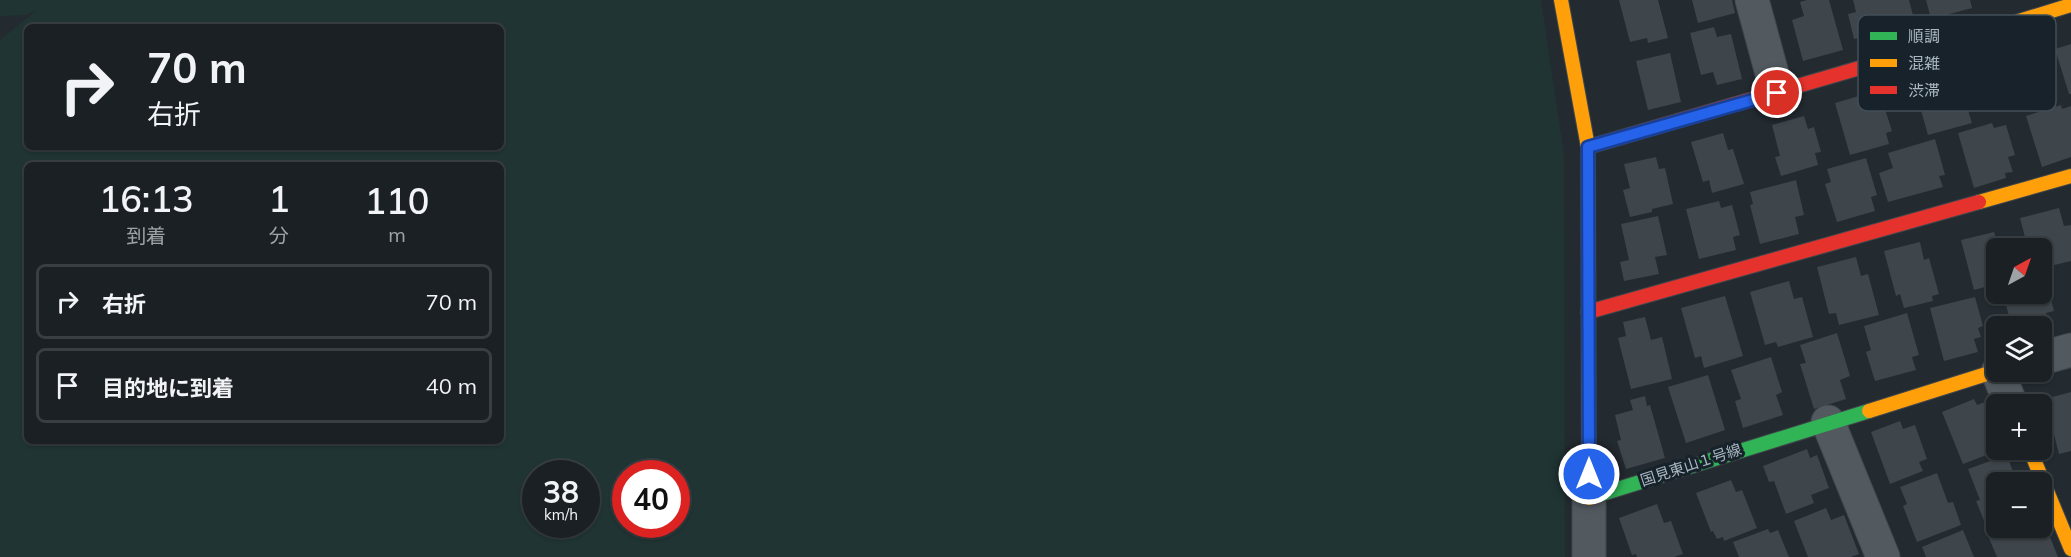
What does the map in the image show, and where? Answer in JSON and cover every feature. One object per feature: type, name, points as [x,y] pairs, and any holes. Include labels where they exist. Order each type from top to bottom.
[{"type":"street","points":[[1561,0],[1588,147],[1589,557]]},
{"type":"street","points":[[1752,0],[1777,93]]},
{"type":"street","points":[[2038,15],[2071,5]]},
{"type":"street","points":[[1588,147],[1858,69]]},
{"type":"street","points":[[1588,312],[2071,176]]},
{"type":"street","points":[[2052,355],[2071,350]]},
{"type":"street","name":"国見東山１号線","points":[[1589,498],[1828,422],[1986,375]]},
{"type":"street","points":[[1828,422],[1883,557]]},
{"type":"street","points":[[2034,460],[2071,549]]},
{"type":"green space","points":[[0,0],[1541,0],[1564,155],[1565,557],[0,557],[0,40],[37,10],[26,15],[0,16]]},
{"type":"building","points":[[1619,0],[1658,0],[1668,38],[1648,43],[1647,38],[1630,42]]},
{"type":"building","points":[[1692,0],[1732,0],[1735,13],[1698,23]]},
{"type":"building","points":[[1829,0],[1843,50],[1803,61],[1792,20],[1804,16],[1800,2]]},
{"type":"building","points":[[1853,0],[1909,0],[1913,15],[1858,15],[1858,38],[1854,39],[1848,14],[1856,12]]},
{"type":"building","points":[[1926,0],[1970,0],[1972,8],[1946,15],[1930,15]]},
{"type":"building","points":[[1714,27],[1717,37],[1731,34],[1742,79],[1717,85],[1713,72],[1701,75],[1690,33]]},
{"type":"building","points":[[2071,44],[2071,94],[2069,94],[2056,49]]},
{"type":"building","points":[[1670,53],[1681,102],[1648,110],[1636,61]]},
{"type":"building","points":[[1858,96],[1858,111],[1886,111],[1892,131],[1886,133],[1889,144],[1850,155],[1835,103]]},
{"type":"building","points":[[2061,105],[2062,109],[2071,106],[2071,157],[2042,167],[2026,116],[2042,111],[2056,111],[2056,107]]},
{"type":"building","points":[[1921,111],[1968,111],[1972,123],[1928,135]]},
{"type":"building","points":[[1804,116],[1808,129],[1814,127],[1821,152],[1815,153],[1818,165],[1781,176],[1775,157],[1780,156],[1772,125]]},
{"type":"building","points":[[1992,123],[1994,128],[2006,125],[2015,155],[2008,157],[2013,172],[2005,173],[2006,178],[1974,188],[1958,133]]},
{"type":"building","points":[[1723,133],[1728,150],[1733,149],[1744,184],[1712,193],[1709,180],[1703,182],[1691,142]]},
{"type":"building","points":[[1935,139],[1945,175],[1939,176],[1943,187],[1888,202],[1879,173],[1893,168],[1888,153]]},
{"type":"building","points":[[1656,157],[1659,169],[1665,168],[1673,204],[1630,217],[1623,190],[1630,188],[1624,164]]},
{"type":"building","points":[[1866,158],[1877,195],[1871,197],[1875,211],[1837,222],[1825,184],[1831,182],[1827,169]]},
{"type":"building","points":[[1796,180],[1804,215],[1795,217],[1799,234],[1760,244],[1750,205],[1753,204],[1750,192]]},
{"type":"building","points":[[1719,201],[1721,208],[1732,205],[1740,235],[1733,237],[1736,250],[1699,259],[1686,209]]},
{"type":"building","points":[[2059,208],[2064,226],[2071,225],[2071,261],[2052,266],[2052,238],[2025,238],[2020,218]]},
{"type":"building","points":[[1658,216],[1667,255],[1655,257],[1659,274],[1624,281],[1620,262],[1629,260],[1621,224]]},
{"type":"building","points":[[1994,232],[1996,238],[1986,238],[1986,287],[1974,290],[1961,240]]},
{"type":"building","points":[[1920,242],[1924,260],[1929,258],[1939,294],[1932,296],[1933,301],[1904,308],[1900,294],[1896,296],[1884,251]]},
{"type":"building","points":[[1856,257],[1861,276],[1868,274],[1879,315],[1839,325],[1836,313],[1829,314],[1817,267]]},
{"type":"building","points":[[1789,281],[1794,299],[1802,297],[1813,337],[1778,347],[1776,342],[1765,345],[1750,292]]},
{"type":"building","points":[[1725,296],[1743,356],[1704,368],[1701,356],[1695,358],[1681,308]]},
{"type":"building","points":[[1975,297],[1983,326],[1978,328],[1981,337],[1974,339],[1978,352],[1944,361],[1930,308]]},
{"type":"building","points":[[2052,303],[2054,311],[2046,313],[2047,316],[2009,316],[2006,304]]},
{"type":"building","points":[[1907,313],[1919,355],[1912,357],[1916,370],[1875,381],[1866,352],[1871,350],[1864,326]]},
{"type":"building","points":[[1645,317],[1651,340],[1662,337],[1672,379],[1631,389],[1618,338],[1626,336],[1623,322]]},
{"type":"building","points":[[1837,333],[1850,376],[1840,380],[1846,399],[1814,409],[1800,364],[1806,363],[1800,345]]},
{"type":"building","points":[[1771,357],[1782,392],[1776,395],[1783,415],[1743,428],[1735,401],[1741,399],[1731,370]]},
{"type":"building","points":[[1708,375],[1725,430],[1686,443],[1668,387]]},
{"type":"building","points":[[2071,392],[2071,451],[2059,454],[2052,426],[2052,397]]},
{"type":"building","points":[[1645,396],[1647,406],[1650,405],[1665,458],[1626,469],[1617,441],[1621,440],[1615,415],[1633,410],[1630,400]]},
{"type":"building","points":[[1974,399],[1977,405],[1985,402],[1986,455],[1963,464],[1942,412]]},
{"type":"building","points":[[1900,421],[1903,429],[1915,425],[1927,459],[1919,462],[1923,471],[1890,484],[1871,432]]},
{"type":"building","points":[[1807,449],[1810,458],[1817,455],[1829,488],[1811,495],[1814,503],[1786,514],[1774,481],[1769,482],[1763,466]]},
{"type":"building","points":[[1993,460],[2009,460],[2013,472],[1986,472],[1985,523],[1976,501],[1980,500],[1968,469]]},
{"type":"building","points":[[1937,473],[1948,503],[1953,502],[1961,525],[1917,542],[1903,506],[1907,504],[1900,487]]},
{"type":"building","points":[[1731,480],[1736,492],[1742,490],[1757,528],[1724,541],[1723,537],[1717,539],[1713,531],[1711,532],[1696,493]]},
{"type":"building","points":[[1657,504],[1664,523],[1671,521],[1683,554],[1674,557],[1632,555],[1619,518]]},
{"type":"building","points":[[1826,508],[1831,520],[1844,515],[1859,554],[1851,557],[1808,557],[1794,521]]},
{"type":"building","points":[[1768,529],[1770,533],[1778,530],[1789,557],[1739,557],[1733,542]]},
{"type":"building","points":[[1963,530],[1974,557],[1926,557],[1922,547]]},
{"type":"building","points":[[1989,538],[2043,538],[2044,540],[2050,538],[2058,557],[1997,557]]},
{"type":"traffic: fast","points":[[1592,497],[1869,411]]},
{"type":"traffic: slow","points":[[1561,0],[1588,147],[1589,498],[1592,497]]},
{"type":"traffic: slow","points":[[2039,15],[2071,5]]},
{"type":"traffic: slow","points":[[1979,202],[2071,176]]},
{"type":"traffic: slow","points":[[1869,411],[1986,374]]},
{"type":"traffic: slow","points":[[2034,460],[2071,549]]},
{"type":"traffic: jam","points":[[1588,147],[1858,68]]},
{"type":"traffic: jam","points":[[1588,312],[1979,202]]},
{"type":"route","points":[[1589,474],[1588,147],[1777,93]]}]
